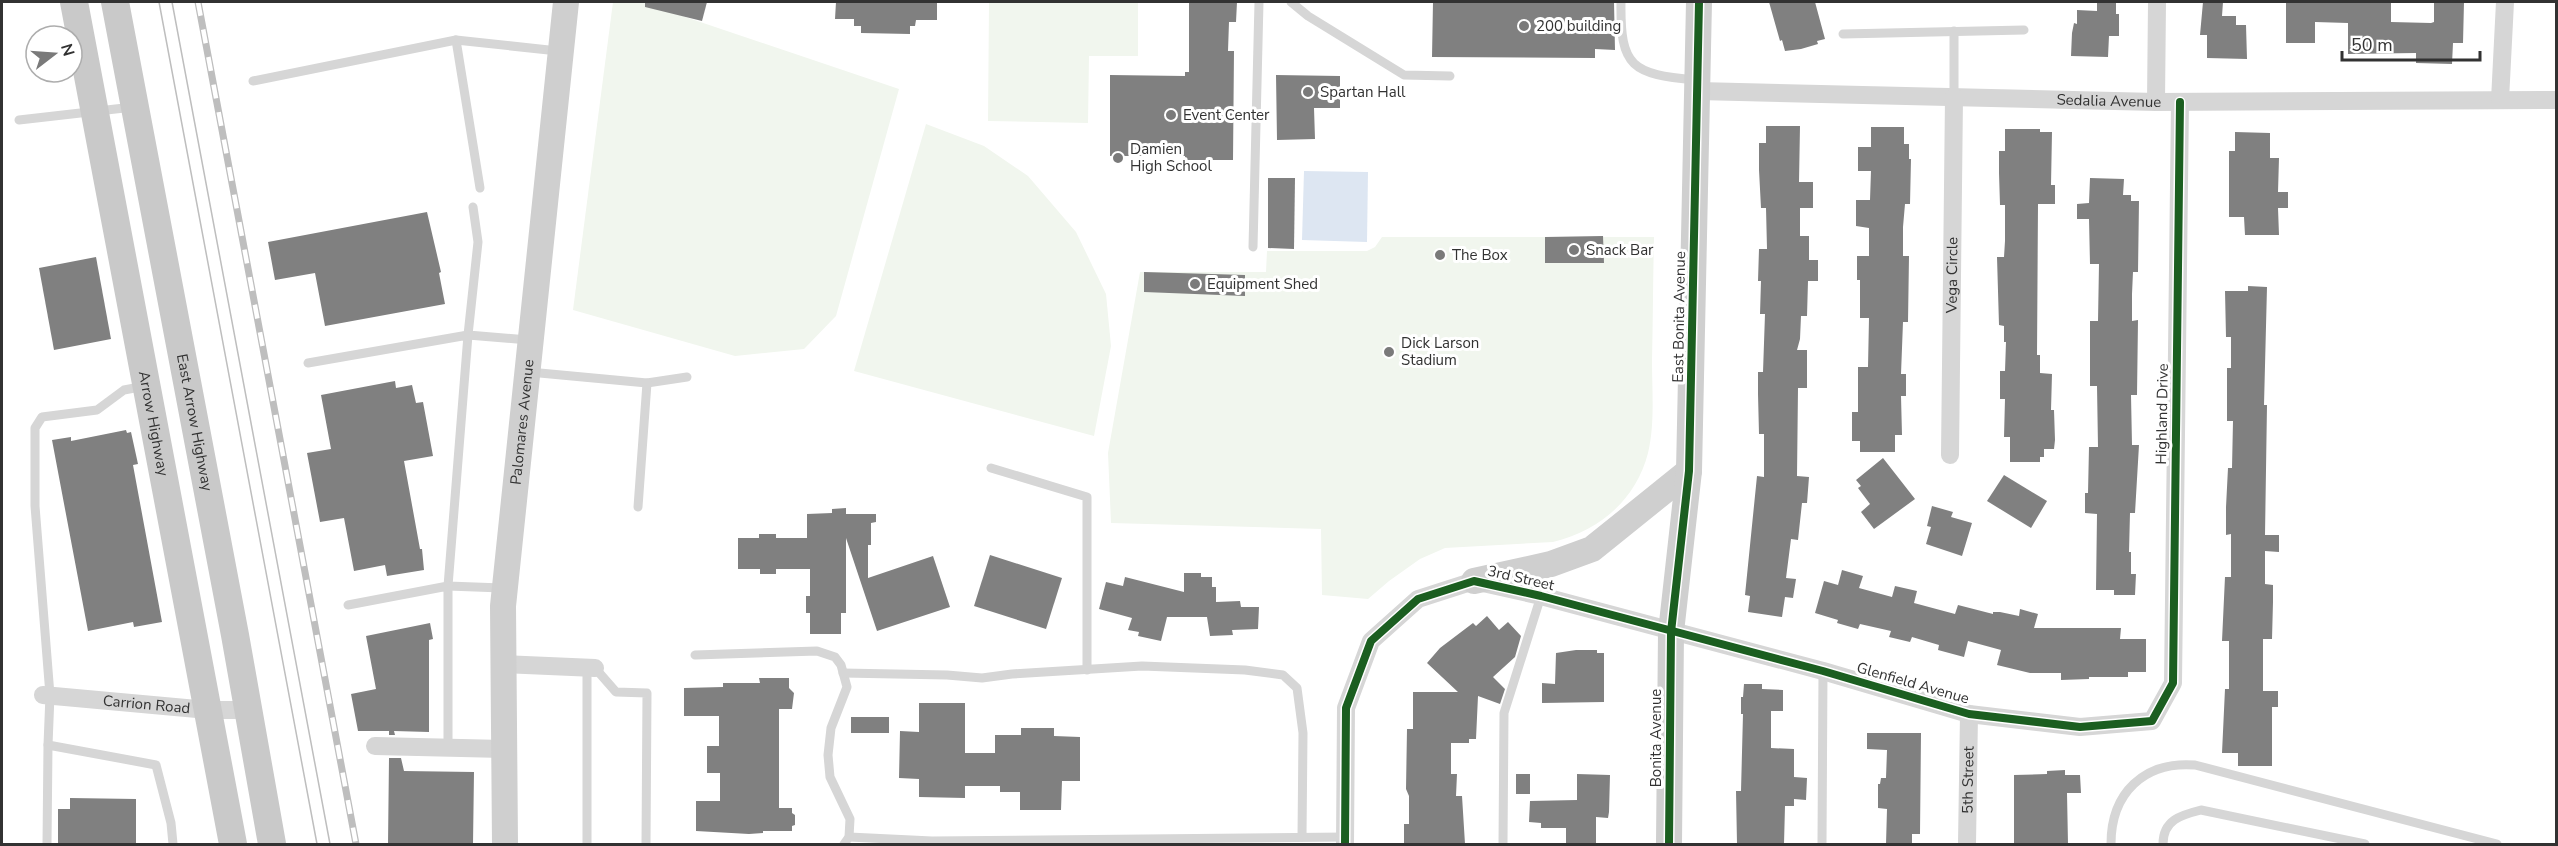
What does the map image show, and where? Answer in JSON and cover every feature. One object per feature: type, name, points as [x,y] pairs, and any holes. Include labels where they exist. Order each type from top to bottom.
[{"type":"main road","name":"Arrow Highway","points":[[74,2],[233,844]]},
{"type":"main road","name":"East Arrow Highway","points":[[115,2],[272,844]]},
{"type":"main road","name":"Palomares Avenue","points":[[506,844],[504,588],[566,2]]},
{"type":"main road","name":"East Bonita Avenue","points":[[1671,632],[1689,471],[1699,2]]},
{"type":"main road","points":[[1474,581],[1551,564],[1592,549],[1635,517],[1689,471]]},
{"type":"main road","name":"Bonita Avenue","points":[[1669,844],[1671,632]]},
{"type":"street","points":[[2156,102],[2157,2]]},
{"type":"street","points":[[2500,100],[2505,2]]},
{"type":"street","name":"Sedalia Avenue","points":[[1698,85],[1954,97],[2156,102],[2556,100]]},
{"type":"street","name":"Vega Circle","points":[[1950,454],[1954,97]]},
{"type":"street","name":"Highland Drive","points":[[2152,721],[2173,683],[2180,102]]},
{"type":"street","name":"3rd Street","points":[[1345,841],[1346,708],[1371,641],[1418,599],[1474,581],[1540,596],[1671,632]]},
{"type":"street","name":"Glenfield Avenue","points":[[1671,632],[1823,671],[1969,714],[2079,727],[2152,721]]},
{"type":"street","points":[[503,664],[591,668]]},
{"type":"street","name":"Carrion Road","points":[[46,695],[208,710],[248,710]]},
{"type":"street","name":"5th Street","points":[[1967,844],[1969,714]]},
{"type":"street","points":[[375,746],[504,749]]},
{"type":"lane","points":[[1253,247],[1259,2]]},
{"type":"lane","points":[[1291,2],[1308,16],[1404,75],[1449,76]]},
{"type":"lane","points":[[1621,2],[1621,27],[1626,53],[1636,66],[1660,77],[1698,85]]},
{"type":"lane","points":[[1843,34],[2024,30]]},
{"type":"lane","points":[[1954,31],[1954,97]]},
{"type":"lane","points":[[253,81],[456,40],[561,51]]},
{"type":"lane","points":[[456,40],[480,188]]},
{"type":"lane","points":[[19,120],[135,106]]},
{"type":"lane","points":[[448,748],[448,586],[468,335],[478,242],[473,207]]},
{"type":"lane","points":[[308,363],[468,335],[530,341]]},
{"type":"lane","points":[[527,372],[647,383],[687,377]]},
{"type":"lane","points":[[638,507],[647,383]]},
{"type":"lane","points":[[48,844],[48,745],[35,506],[35,428],[42,417],[97,410],[124,390],[146,386]]},
{"type":"lane","points":[[991,468],[1087,497],[1087,670]]},
{"type":"lane","points":[[348,605],[448,586],[504,588]]},
{"type":"lane","points":[[1503,844],[1504,713],[1540,596]]},
{"type":"lane","points":[[695,655],[817,651],[834,657],[841,665],[847,687],[831,728],[828,755],[830,777],[850,819],[847,841],[1302,837],[1345,841]]},
{"type":"lane","points":[[843,673],[936,674],[982,678],[1142,666],[1245,670],[1283,675],[1297,688],[1303,733],[1302,837]]},
{"type":"lane","points":[[587,844],[591,668]]},
{"type":"lane","points":[[591,668],[616,692],[647,693],[646,844]]},
{"type":"lane","points":[[1822,844],[1823,671]]},
{"type":"lane","points":[[48,745],[156,765],[171,823],[173,844]]},
{"type":"lane","points":[[2111,844],[2116,810],[2127,791],[2139,778],[2174,764],[2195,765],[2497,844]]},
{"type":"lane","points":[[2163,844],[2163,834],[2178,815],[2201,810],[2365,844]]},
{"type":"shaded area","points":[[613,2],[641,2],[899,89],[836,316],[804,349],[735,356],[573,310]]},
{"type":"shaded area","points":[[989,2],[1138,2],[1138,56],[1089,56],[1088,123],[988,121]]},
{"type":"shaded area","points":[[926,124],[984,146],[1028,176],[1076,232],[1106,294],[1111,346],[1094,436],[854,371]]},
{"type":"shaded area","points":[[1304,171],[1368,172],[1367,242],[1302,240]]},
{"type":"shaded area","name":"Dick Larson Stadium","points":[[1382,237],[1654,237],[1652,431],[1642,470],[1625,499],[1613,511],[1586,530],[1553,542],[1445,548],[1420,559],[1368,599],[1322,595],[1321,529],[1111,523],[1108,453],[1140,272],[1266,272],[1267,251],[1367,251],[1375,247]]},
{"type":"building","points":[[645,2],[707,2],[702,21],[645,7]]},
{"type":"building","points":[[836,2],[937,2],[937,20],[916,20],[915,26],[910,26],[910,34],[861,33],[861,26],[854,26],[854,19],[835,19]]},
{"type":"building","name":"Event Center","points":[[1189,2],[1237,2],[1236,22],[1229,22],[1228,51],[1234,51],[1233,160],[1185,160],[1185,156],[1110,156],[1110,75],[1185,76],[1185,72],[1189,72]]},
{"type":"building","name":"200 building","points":[[1433,2],[1614,2],[1615,50],[1595,49],[1595,58],[1432,57]]},
{"type":"building","points":[[1769,2],[1815,2],[1825,39],[1817,41],[1818,44],[1785,51]]},
{"type":"building","points":[[2097,2],[2116,2],[2116,14],[2119,14],[2119,36],[2109,36],[2108,57],[2071,56],[2072,33],[2074,23],[2077,24],[2077,10],[2097,11]]},
{"type":"building","points":[[2203,2],[2223,2],[2222,16],[2236,16],[2236,25],[2246,25],[2247,59],[2207,58],[2207,35],[2200,35]]},
{"type":"building","points":[[2286,2],[2391,2],[2391,22],[2431,23],[2434,22],[2434,2],[2464,2],[2463,43],[2453,43],[2452,64],[2416,63],[2416,53],[2348,54],[2348,23],[2315,22],[2315,43],[2286,43]]},
{"type":"building","name":"Spartan Hall","points":[[1276,75],[1340,76],[1340,108],[1314,108],[1315,139],[1277,140]]},
{"type":"building","points":[[1766,126],[1800,126],[1799,182],[1813,182],[1813,208],[1800,208],[1800,236],[1809,236],[1809,260],[1818,260],[1818,281],[1808,281],[1807,316],[1801,316],[1797,350],[1807,350],[1807,388],[1798,388],[1797,476],[1809,477],[1807,503],[1802,503],[1798,540],[1791,539],[1786,578],[1796,579],[1793,598],[1785,597],[1782,617],[1748,612],[1750,596],[1745,595],[1757,476],[1764,477],[1764,434],[1759,434],[1758,372],[1763,372],[1765,314],[1760,314],[1761,281],[1758,281],[1759,249],[1767,249],[1766,208],[1761,208],[1759,170],[1759,143],[1766,143]]},
{"type":"building","points":[[1871,127],[1904,127],[1904,144],[1909,144],[1909,159],[1911,159],[1910,204],[1905,204],[1903,227],[1903,256],[1909,256],[1908,322],[1903,322],[1901,374],[1906,374],[1906,396],[1901,396],[1902,435],[1895,435],[1895,452],[1860,452],[1860,441],[1852,441],[1852,412],[1858,412],[1858,367],[1868,367],[1869,318],[1860,318],[1860,280],[1857,280],[1857,256],[1869,256],[1869,228],[1856,226],[1856,200],[1870,200],[1871,171],[1858,171],[1858,147],[1871,147]]},
{"type":"building","points":[[2005,129],[2040,129],[2040,132],[2052,132],[2051,185],[2055,185],[2055,204],[2038,204],[2037,355],[2040,355],[2040,373],[2052,374],[2051,410],[2054,410],[2055,440],[2054,449],[2044,449],[2044,457],[2040,457],[2040,462],[2010,462],[2010,437],[2004,437],[2005,399],[2000,399],[2000,371],[2005,371],[2006,342],[2004,342],[2004,326],[1999,325],[1997,257],[2004,257],[2005,241],[2005,205],[2000,205],[1999,151],[2005,151]]},
{"type":"building","points":[[2235,132],[2270,133],[2270,158],[2279,158],[2278,192],[2288,192],[2288,208],[2278,208],[2279,235],[2245,235],[2244,217],[2229,217],[2229,151],[2235,151]]},
{"type":"building","points":[[1268,178],[1295,178],[1294,249],[1268,248]]},
{"type":"building","points":[[2090,178],[2124,179],[2123,195],[2131,195],[2131,201],[2139,201],[2138,272],[2133,272],[2132,294],[2132,321],[2138,320],[2137,395],[2131,395],[2132,445],[2139,445],[2135,513],[2130,513],[2129,552],[2131,552],[2131,574],[2136,574],[2135,595],[2114,595],[2114,590],[2096,590],[2097,514],[2085,513],[2089,447],[2098,447],[2097,386],[2090,386],[2090,321],[2098,321],[2099,264],[2090,264],[2089,219],[2077,219],[2077,204],[2089,203]]},
{"type":"building","points":[[427,212],[441,272],[439,273],[445,304],[325,326],[315,273],[275,280],[268,242]]},
{"type":"building","name":"Snack Bar","points":[[1603,236],[1604,263],[1545,263],[1545,237]]},
{"type":"building","points":[[96,257],[111,339],[54,350],[39,268]]},
{"type":"building","name":"Equipment Shed","points":[[1144,272],[1245,275],[1245,296],[1144,292]]},
{"type":"building","points":[[2248,286],[2267,287],[2264,405],[2267,405],[2265,535],[2279,535],[2279,552],[2265,551],[2265,584],[2273,585],[2273,602],[2272,639],[2263,639],[2263,691],[2278,691],[2278,707],[2272,707],[2272,766],[2238,766],[2238,753],[2222,753],[2225,689],[2229,689],[2229,641],[2222,641],[2225,577],[2231,577],[2231,534],[2226,535],[2226,507],[2228,468],[2232,468],[2233,421],[2227,421],[2227,368],[2231,368],[2231,337],[2226,337],[2225,291],[2248,291]]},
{"type":"building","points":[[395,381],[396,388],[412,385],[416,403],[423,402],[433,456],[404,461],[420,549],[422,549],[424,570],[387,576],[385,565],[354,571],[344,518],[320,522],[307,453],[331,449],[321,395]]},
{"type":"building","points":[[126,430],[127,433],[131,432],[138,464],[133,465],[162,622],[134,627],[133,622],[88,631],[52,440],[71,437],[71,441]]},
{"type":"building","points":[[1883,458],[1915,499],[1874,529],[1861,512],[1870,504],[1858,488],[1861,486],[1856,480]]},
{"type":"building","points":[[2004,475],[2047,501],[2031,528],[1987,501]]},
{"type":"building","points":[[1932,506],[1953,512],[1951,517],[1972,523],[1962,556],[1926,544],[1931,527],[1927,526]]},
{"type":"building","points":[[846,508],[846,514],[876,514],[876,522],[871,523],[871,545],[868,545],[868,578],[933,556],[950,607],[877,631],[846,538],[846,613],[841,613],[841,634],[810,634],[810,613],[806,613],[806,596],[810,596],[810,569],[776,569],[776,574],[760,574],[760,569],[738,569],[738,538],[759,538],[759,534],[776,534],[776,538],[807,538],[807,514],[832,513],[832,509]]},
{"type":"building","points":[[990,555],[1062,578],[1046,629],[974,606]]},
{"type":"building","points":[[1842,570],[1863,576],[1859,588],[1892,597],[1895,586],[1917,591],[1914,603],[1955,614],[1958,605],[1993,614],[1993,612],[2000,612],[2019,616],[2020,609],[2038,614],[2034,628],[2121,628],[2120,639],[2146,639],[2146,672],[2128,672],[2128,677],[2061,680],[2061,673],[2030,673],[1997,665],[2001,650],[1968,641],[1964,657],[1938,650],[1939,645],[1912,637],[1910,642],[1889,637],[1891,631],[1860,624],[1858,629],[1837,623],[1838,620],[1815,613],[1824,581],[1838,585]]},
{"type":"building","points":[[1184,573],[1201,573],[1201,577],[1212,577],[1212,587],[1216,587],[1216,602],[1240,601],[1241,607],[1259,607],[1258,629],[1232,630],[1233,635],[1210,636],[1207,617],[1167,617],[1161,641],[1138,636],[1139,632],[1128,630],[1132,618],[1099,609],[1106,582],[1123,586],[1125,577],[1184,592]]},
{"type":"building","points":[[1487,616],[1499,630],[1508,622],[1521,636],[1515,657],[1493,677],[1505,689],[1500,704],[1478,696],[1476,739],[1469,739],[1469,743],[1451,743],[1451,774],[1457,774],[1456,796],[1462,796],[1465,844],[1404,844],[1404,824],[1409,824],[1409,796],[1406,789],[1407,729],[1413,729],[1413,692],[1458,692],[1427,663],[1440,648],[1473,623],[1476,626]]},
{"type":"building","points":[[430,623],[433,639],[429,640],[429,732],[394,731],[395,735],[389,735],[389,731],[358,731],[351,694],[376,689],[366,636]]},
{"type":"building","points":[[1597,650],[1597,653],[1604,653],[1604,702],[1542,703],[1542,683],[1555,684],[1556,653]]},
{"type":"building","points":[[759,678],[789,678],[789,688],[794,693],[792,709],[779,709],[779,808],[792,808],[795,825],[792,826],[792,831],[763,831],[763,833],[749,834],[696,831],[696,801],[720,801],[720,773],[707,773],[707,746],[719,746],[719,716],[684,716],[684,688],[723,687],[723,683],[760,683]]},
{"type":"building","points":[[1744,684],[1762,684],[1762,689],[1783,690],[1783,711],[1771,711],[1771,748],[1794,749],[1794,777],[1807,778],[1806,800],[1794,799],[1794,806],[1785,806],[1784,844],[1737,844],[1736,791],[1741,791],[1743,714],[1741,714],[1741,697],[1743,697]]},
{"type":"building","points":[[919,703],[965,703],[965,753],[995,753],[995,735],[1021,735],[1021,728],[1054,728],[1054,736],[1080,737],[1080,781],[1062,781],[1061,810],[1020,810],[1020,792],[1000,792],[1000,786],[965,786],[965,798],[919,797],[919,779],[899,778],[900,731],[919,732]]},
{"type":"building","points":[[851,717],[889,717],[889,733],[851,733]]},
{"type":"building","points":[[1867,733],[1921,733],[1920,834],[1912,834],[1912,844],[1886,844],[1887,809],[1878,808],[1878,784],[1881,778],[1886,778],[1887,750],[1867,749]]},
{"type":"building","points":[[389,758],[401,758],[404,771],[474,772],[473,844],[388,844]]},
{"type":"building","points":[[2065,770],[2065,775],[2080,775],[2081,793],[2067,793],[2068,844],[2014,844],[2014,775],[2047,774],[2047,771]]},
{"type":"building","points":[[1516,774],[1530,774],[1530,794],[1516,794]]},
{"type":"building","points":[[1577,774],[1610,775],[1608,818],[1596,817],[1596,844],[1566,843],[1566,828],[1541,828],[1541,823],[1529,822],[1530,801],[1577,800]]},
{"type":"building","points":[[70,798],[136,799],[136,844],[58,844],[58,809],[70,809]]},
{"type":"tram line","points":[[159,2],[317,844]]},
{"type":"tram line","points":[[172,2],[330,844]]},
{"type":"railway","points":[[198,2],[356,844]]},
{"type":"cycle path","points":[[1669,844],[1671,632],[1689,471],[1699,2]]},
{"type":"cycle path","points":[[1345,844],[1346,708],[1371,641],[1418,599],[1474,581],[1541,596],[1823,671],[1969,714],[2080,727],[2152,721],[2173,683],[2180,102]]},
{"type":"place","name":"200 building","points":[[1524,26]]},
{"type":"place","name":"Spartan Hall","points":[[1308,92]]},
{"type":"place","name":"Event Center","points":[[1171,115]]},
{"type":"place","name":"Damien High School","points":[[1118,158]]},
{"type":"place","name":"Snack Bar","points":[[1574,250]]},
{"type":"place","name":"The Box","points":[[1440,255]]},
{"type":"place","name":"Equipment Shed","points":[[1195,284]]},
{"type":"place","name":"Dick Larson Stadium","points":[[1389,352]]}]
